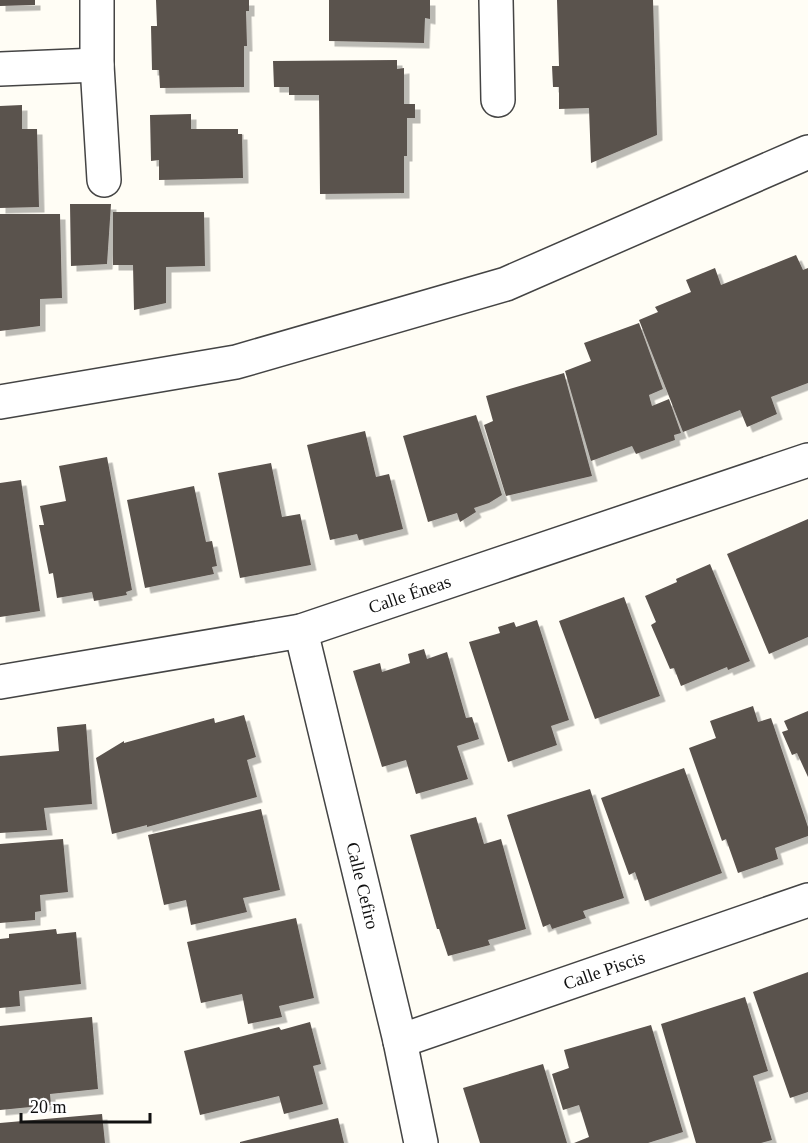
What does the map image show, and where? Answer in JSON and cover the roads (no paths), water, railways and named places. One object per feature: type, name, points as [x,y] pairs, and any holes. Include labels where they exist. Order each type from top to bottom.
[{"type":"street","points":[[97,0],[97,65],[104,180]]},
{"type":"street","points":[[496,0],[498,100]]},
{"type":"street","points":[[0,69],[97,65]]},
{"type":"street","points":[[0,402],[236,362],[506,284],[808,152]]},
{"type":"street","name":"Calle Éneas","points":[[0,682],[301,631],[808,460]]},
{"type":"street","name":"Calle Cefiro","points":[[301,631],[400,1041],[421,1143]]},
{"type":"street","name":"Calle Piscis","points":[[400,1041],[808,900]]}]
